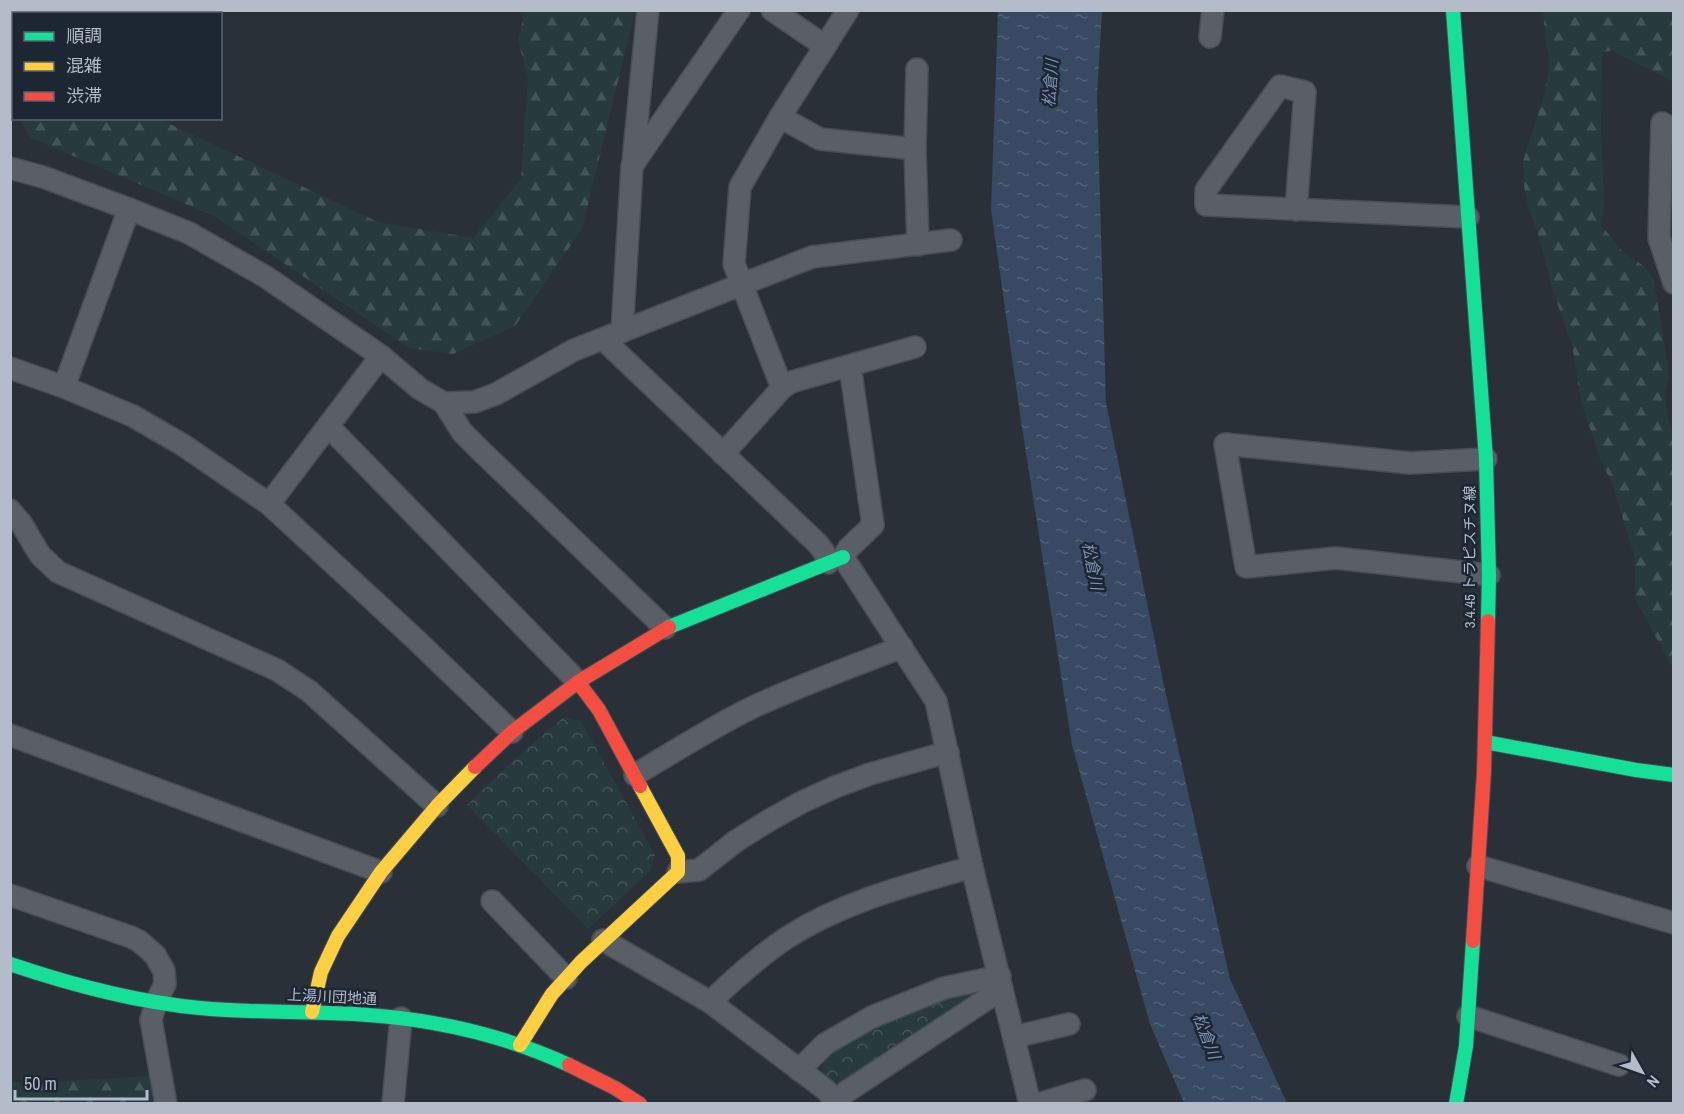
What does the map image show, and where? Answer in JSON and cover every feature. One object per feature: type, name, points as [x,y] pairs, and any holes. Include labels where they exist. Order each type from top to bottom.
[{"type":"street","points":[[648,10],[618,326],[723,454],[835,560],[902,647],[936,701],[972,867],[1030,1104]]},
{"type":"street","points":[[632,166],[739,10]]},
{"type":"street","points":[[772,10],[825,46]]},
{"type":"street","points":[[782,388],[738,277],[740,187],[780,117],[848,10]]},
{"type":"street","points":[[1210,37],[1213,10]]},
{"type":"street","name":"3.4.45 トラピスチヌ線","points":[[1453,10],[1486,459],[1489,576],[1484,772],[1466,1046],[1456,1104]]},
{"type":"street","points":[[917,69],[915,149],[918,245]]},
{"type":"street","points":[[1296,210],[1305,92],[1280,86],[1206,190],[1206,205],[1296,210],[1468,217]]},
{"type":"street","points":[[780,117],[820,139],[915,149]]},
{"type":"street","points":[[1671,270],[1659,238],[1662,123],[1674,129]]},
{"type":"street","points":[[10,168],[43,177],[189,233],[266,278],[381,356],[420,389],[444,403],[462,432],[665,628]]},
{"type":"street","points":[[64,387],[129,209]]},
{"type":"street","points":[[444,403],[474,402],[496,393],[618,326],[738,277],[812,257],[951,240]]},
{"type":"street","points":[[723,454],[782,388],[791,382],[915,347]]},
{"type":"street","points":[[269,504],[381,356]]},
{"type":"street","points":[[312,1012],[321,972],[338,936],[381,872],[437,806],[512,732],[578,682],[665,628],[835,560],[873,525],[850,366]]},
{"type":"street","points":[[10,368],[64,387],[133,416],[183,445],[269,504],[512,732]]},
{"type":"street","points":[[328,426],[578,682],[599,710],[678,856],[678,872]]},
{"type":"street","points":[[1486,459],[1410,463],[1225,444],[1246,567],[1336,558],[1489,576]]},
{"type":"street","points":[[10,510],[21,523],[40,555],[58,572],[278,670],[309,691],[437,806]]},
{"type":"street","points":[[635,775],[719,724],[751,708],[902,647]]},
{"type":"street","points":[[10,735],[381,872]]},
{"type":"street","points":[[1485,742],[1674,775]]},
{"type":"street","points":[[520,1045],[552,994],[566,978],[603,940],[678,872],[699,870],[736,841],[768,821],[835,787],[870,774],[948,752]]},
{"type":"street","points":[[1478,866],[1674,923]]},
{"type":"street","points":[[710,1002],[743,971],[789,936],[854,903],[972,867]]},
{"type":"street","points":[[10,895],[131,937],[155,955],[164,971],[165,984],[156,1002],[151,1020],[166,1104]]},
{"type":"street","points":[[492,901],[566,978]]},
{"type":"street","points":[[603,940],[710,1002],[826,1090],[836,1103],[846,1092],[1001,982]]},
{"type":"street","name":"上湯川団地通","points":[[10,964],[77,986],[156,1002],[216,1009],[401,1018],[485,1034],[564,1062],[604,1082],[640,1104]]},
{"type":"street","points":[[799,1070],[825,1044],[880,1013],[944,988],[1001,982]]},
{"type":"street","points":[[1468,1016],[1619,1065]]},
{"type":"street","points":[[393,1104],[401,1018]]},
{"type":"street","points":[[1014,1037],[1069,1024]]},
{"type":"street","points":[[1038,1104],[1085,1090]]},
{"type":"green space","points":[[11,10],[22,12],[12,12],[12,107],[10,104]]},
{"type":"green space","points":[[525,11],[635,11],[582,229],[515,326],[453,354],[409,348],[214,216],[31,138],[20,120],[161,120],[378,222],[473,238],[521,179],[528,77],[518,41]]},
{"type":"green space","points":[[1543,11],[1673,11],[1673,81],[1612,51],[1602,52],[1601,132],[1604,199],[1601,225],[1623,252],[1645,267],[1654,281],[1669,374],[1665,394],[1667,413],[1674,441],[1673,668],[1635,599],[1635,558],[1613,486],[1600,458],[1581,401],[1572,345],[1554,294],[1524,187],[1523,161],[1544,96],[1550,62]]},
{"type":"green space","points":[[564,717],[581,721],[655,855],[651,870],[588,929],[467,805],[517,757]]},
{"type":"green space","points":[[974,989],[977,997],[840,1085],[822,1072],[823,1060],[855,1036],[914,1009]]},
{"type":"green space","points":[[151,1076],[155,1104],[11,1104],[11,1082],[32,1083]]},
{"type":"water","name":"松倉川","points":[[998,11],[1102,11],[1097,96],[1106,403],[1163,681],[1230,979],[1287,1103],[1184,1103],[1150,1024],[1072,745],[1021,421],[991,210]]},
{"type":"traffic: fast","points":[[1453,10],[1486,459],[1488,621]]},
{"type":"traffic: fast","points":[[669,627],[843,557]]},
{"type":"traffic: fast","points":[[1485,742],[1674,775]]},
{"type":"traffic: fast","points":[[1456,1104],[1466,1046],[1473,941]]},
{"type":"traffic: fast","points":[[10,964],[104,992],[152,1002],[238,1011],[382,1016],[437,1024],[491,1036],[569,1065]]},
{"type":"traffic: slow","points":[[312,1012],[321,972],[338,936],[381,872],[437,806],[475,767]]},
{"type":"traffic: slow","points":[[520,1045],[552,994],[581,962],[678,872],[678,856],[640,786]]},
{"type":"traffic: jam","points":[[1473,941],[1484,772],[1488,621]]},
{"type":"traffic: jam","points":[[475,767],[512,732],[578,682],[669,627]]},
{"type":"traffic: jam","points":[[578,682],[599,710],[640,786]]},
{"type":"traffic: jam","points":[[569,1065],[615,1088],[640,1104]]}]
